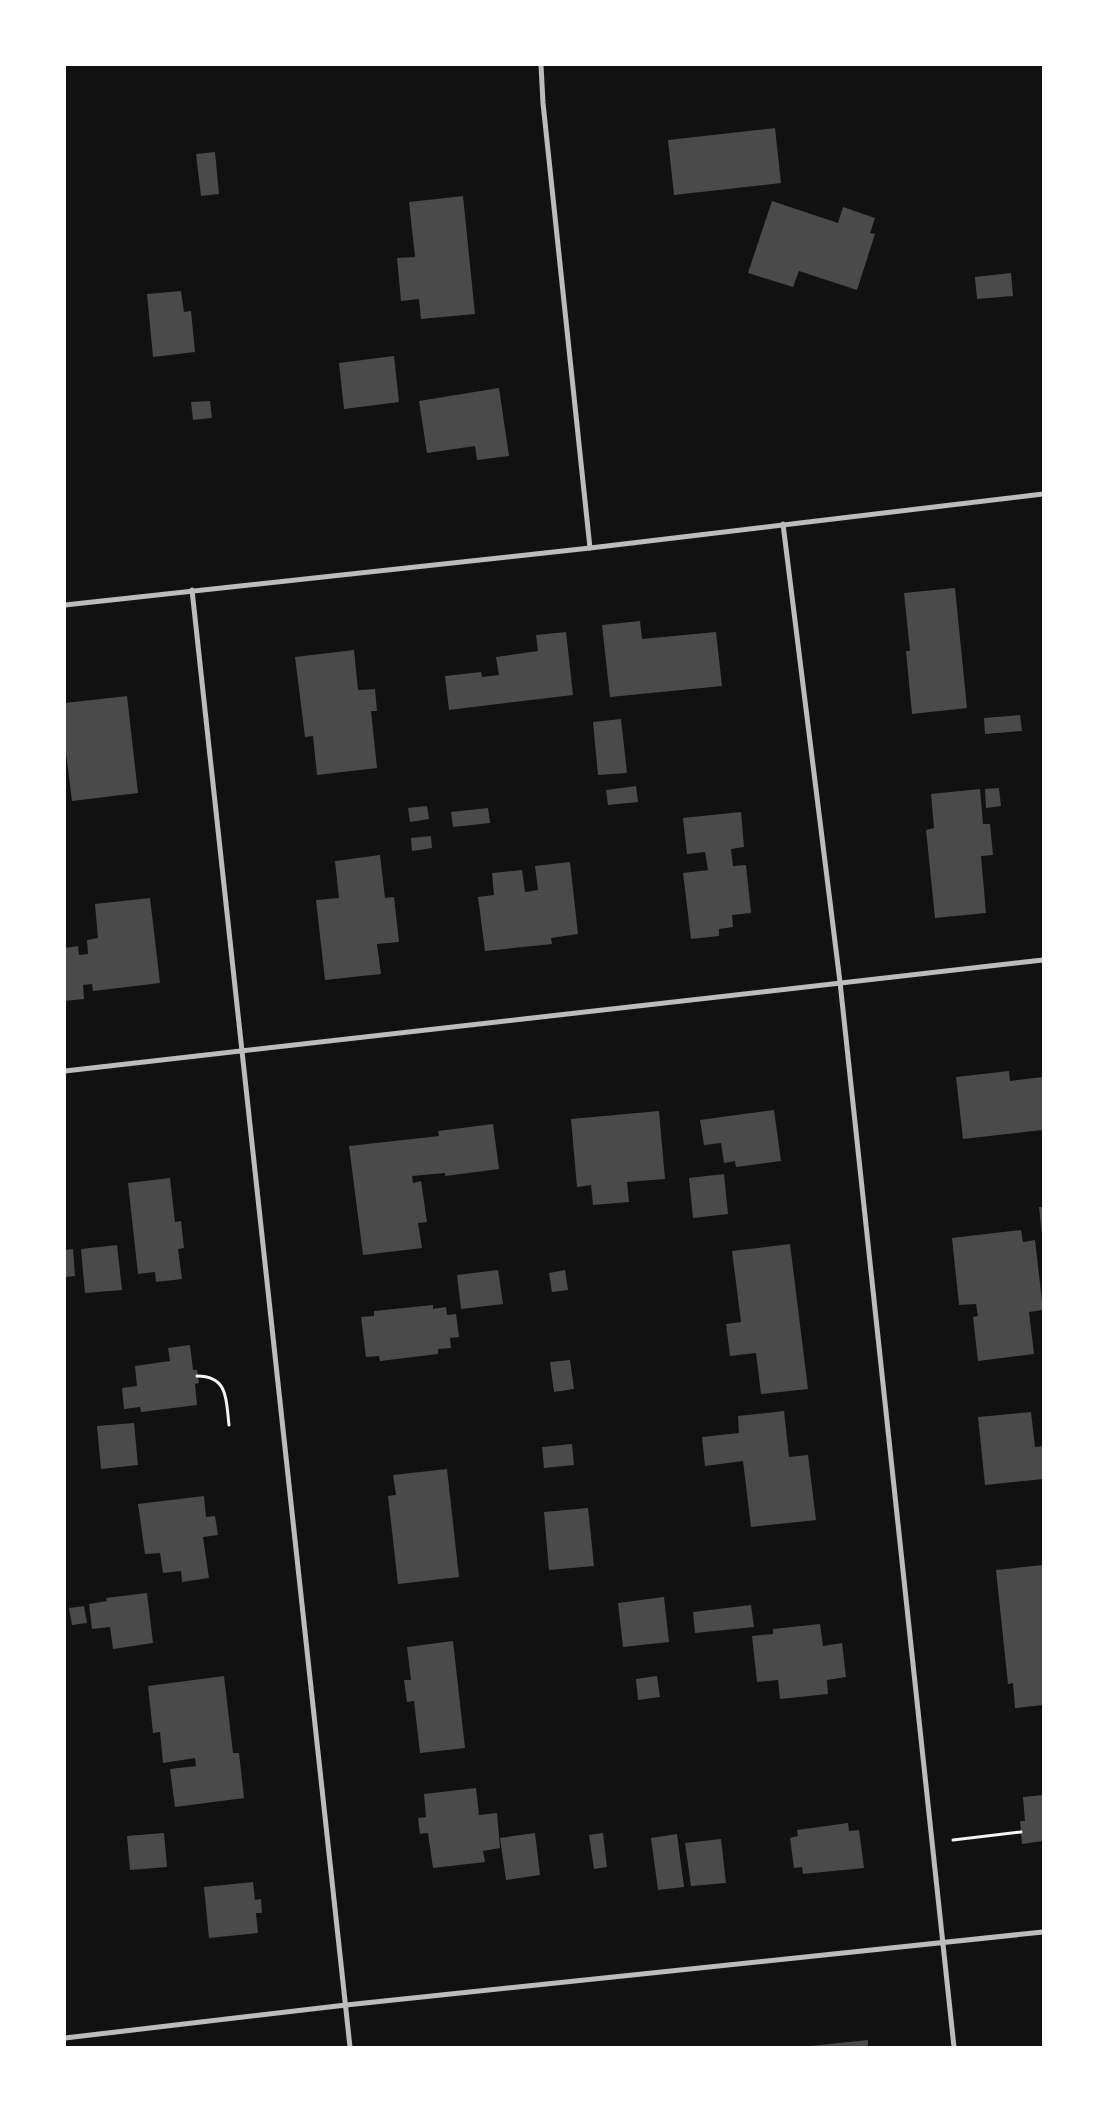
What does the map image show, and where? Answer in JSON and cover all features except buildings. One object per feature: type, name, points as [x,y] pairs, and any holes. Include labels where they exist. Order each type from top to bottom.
[{"type":"street","points":[[541,65],[543,103],[590,548]]},
{"type":"street","points":[[65,605],[590,548],[1043,494]]},
{"type":"street","points":[[783,524],[840,982],[954,2047]]},
{"type":"street","points":[[192,590],[244,1050],[350,2047]]},
{"type":"street","points":[[65,1071],[1043,960]]},
{"type":"street","points":[[65,2038],[346,2005],[1043,1932]]},
{"type":"path","points":[[197,1376],[211,1377],[221,1384],[229,1426]]},
{"type":"path","points":[[933,1843],[1021,1832]]}]
